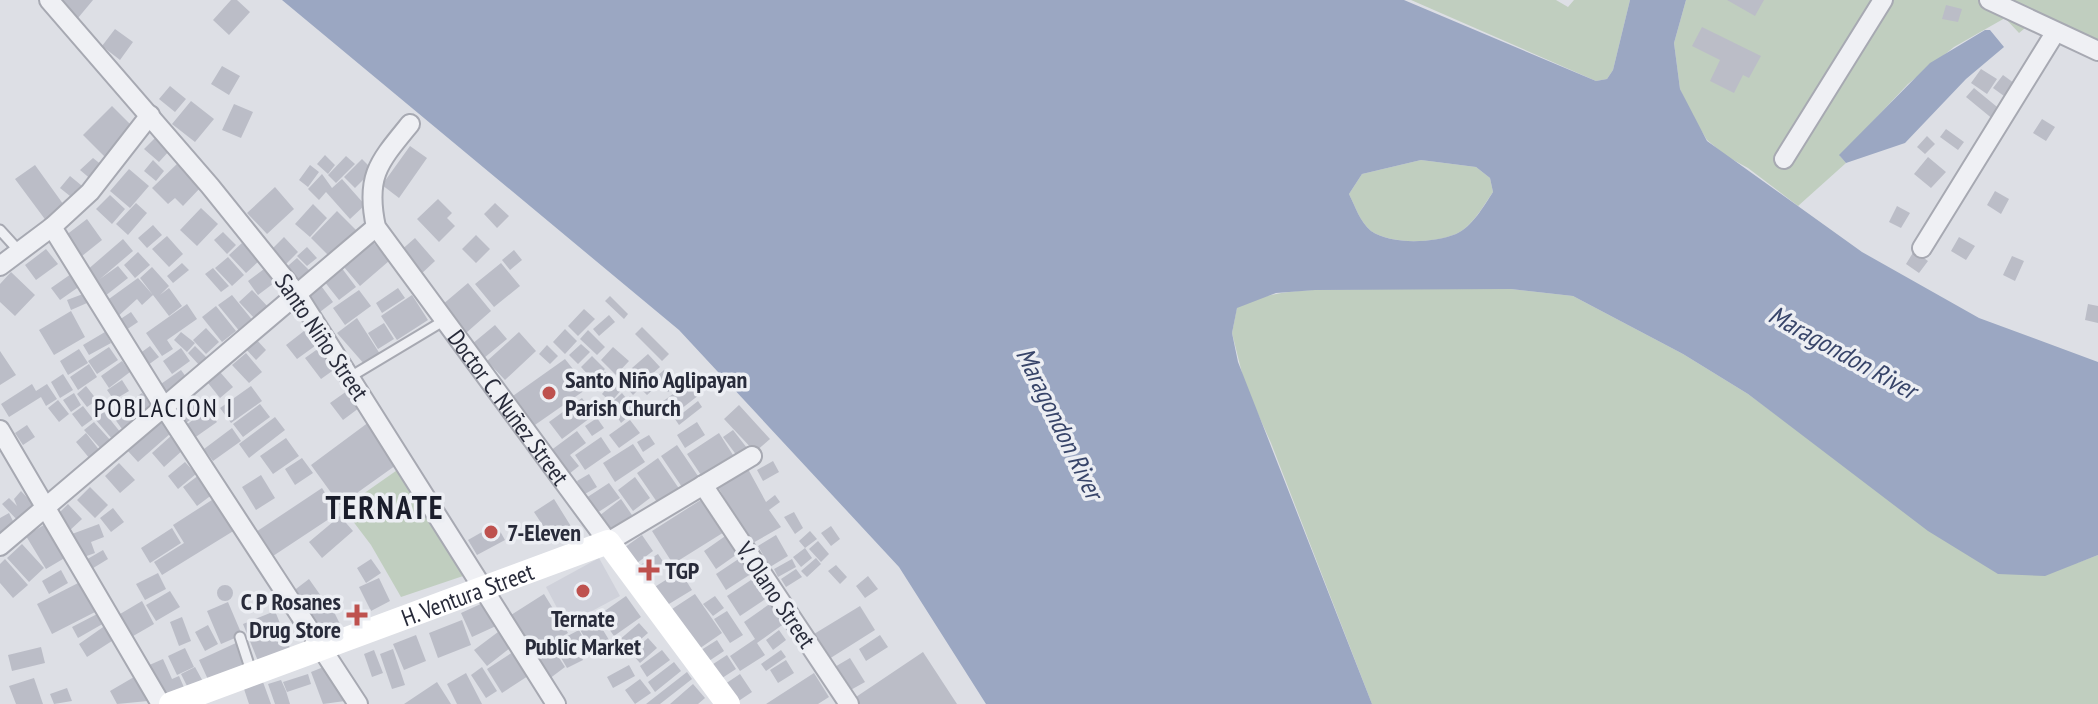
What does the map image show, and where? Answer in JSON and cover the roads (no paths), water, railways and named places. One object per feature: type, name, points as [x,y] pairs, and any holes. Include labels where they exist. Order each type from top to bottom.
[{"type":"main road","name":"H. Ventura Street","points":[[171,704],[608,542]]},
{"type":"main road","name":"Doctor C. Nuñez Street","points":[[608,542],[728,704]]},
{"type":"street","name":"Santo Niño Street","points":[[49,0],[150,115],[297,294],[556,704]]},
{"type":"street","points":[[1784,159],[1883,0]]},
{"type":"street","points":[[1989,0],[2098,51]]},
{"type":"street","points":[[1922,248],[2055,33]]},
{"type":"street","points":[[0,266],[52,227],[90,192],[150,115]]},
{"type":"street","points":[[0,546],[376,227],[369,197],[373,177],[383,158],[410,124]]},
{"type":"street","points":[[52,227],[164,407],[358,704]]},
{"type":"street","name":"Doctor C. Nuñez Street","points":[[376,227],[608,542]]},
{"type":"street","points":[[0,430],[161,704]]},
{"type":"street","name":"H. Ventura Street","points":[[608,542],[752,456]]},
{"type":"street","name":"V. Olano Street","points":[[703,485],[840,701]]},
{"type":"lane","points":[[0,230],[20,252]]},
{"type":"lane","points":[[350,377],[445,320]]},
{"type":"lane","points":[[240,637],[252,674]]},
{"type":"water","name":"Maragondon River","points":[[282,0],[1404,0],[1596,81],[1607,79],[1613,70],[1630,0],[1686,0],[1674,43],[1680,89],[1707,141],[1862,252],[1979,318],[2098,362],[2098,555],[2045,576],[1998,574],[1928,531],[1748,394],[1683,354],[1573,296],[1511,289],[1276,293],[1237,308],[1232,333],[1238,362],[1372,704],[986,704],[899,567],[679,330]],"holes":[[[1421,160],[1476,167],[1490,178],[1493,192],[1467,226],[1456,234],[1436,239],[1413,241],[1379,236],[1364,223],[1349,194],[1362,174]]]},
{"type":"water","points":[[1985,30],[1990,30],[2004,47],[1966,79],[1905,143],[1846,163],[1839,155],[1930,63]]},
{"type":"place","name":"Santo Niño Aglipayan Parish Church","points":[[549,393]]},
{"type":"place","name":"7-Eleven","points":[[491,532]]},
{"type":"place","name":"TGP","points":[[649,570]]},
{"type":"place","name":"Ternate Public Market","points":[[583,591]]},
{"type":"place","name":"C P Rosanes Drug Store","points":[[357,615]]},
{"type":"district","name":"POBLACION I","points":[[164,407]]},
{"type":"district","name":"TERNATE","points":[[385,507]]}]
